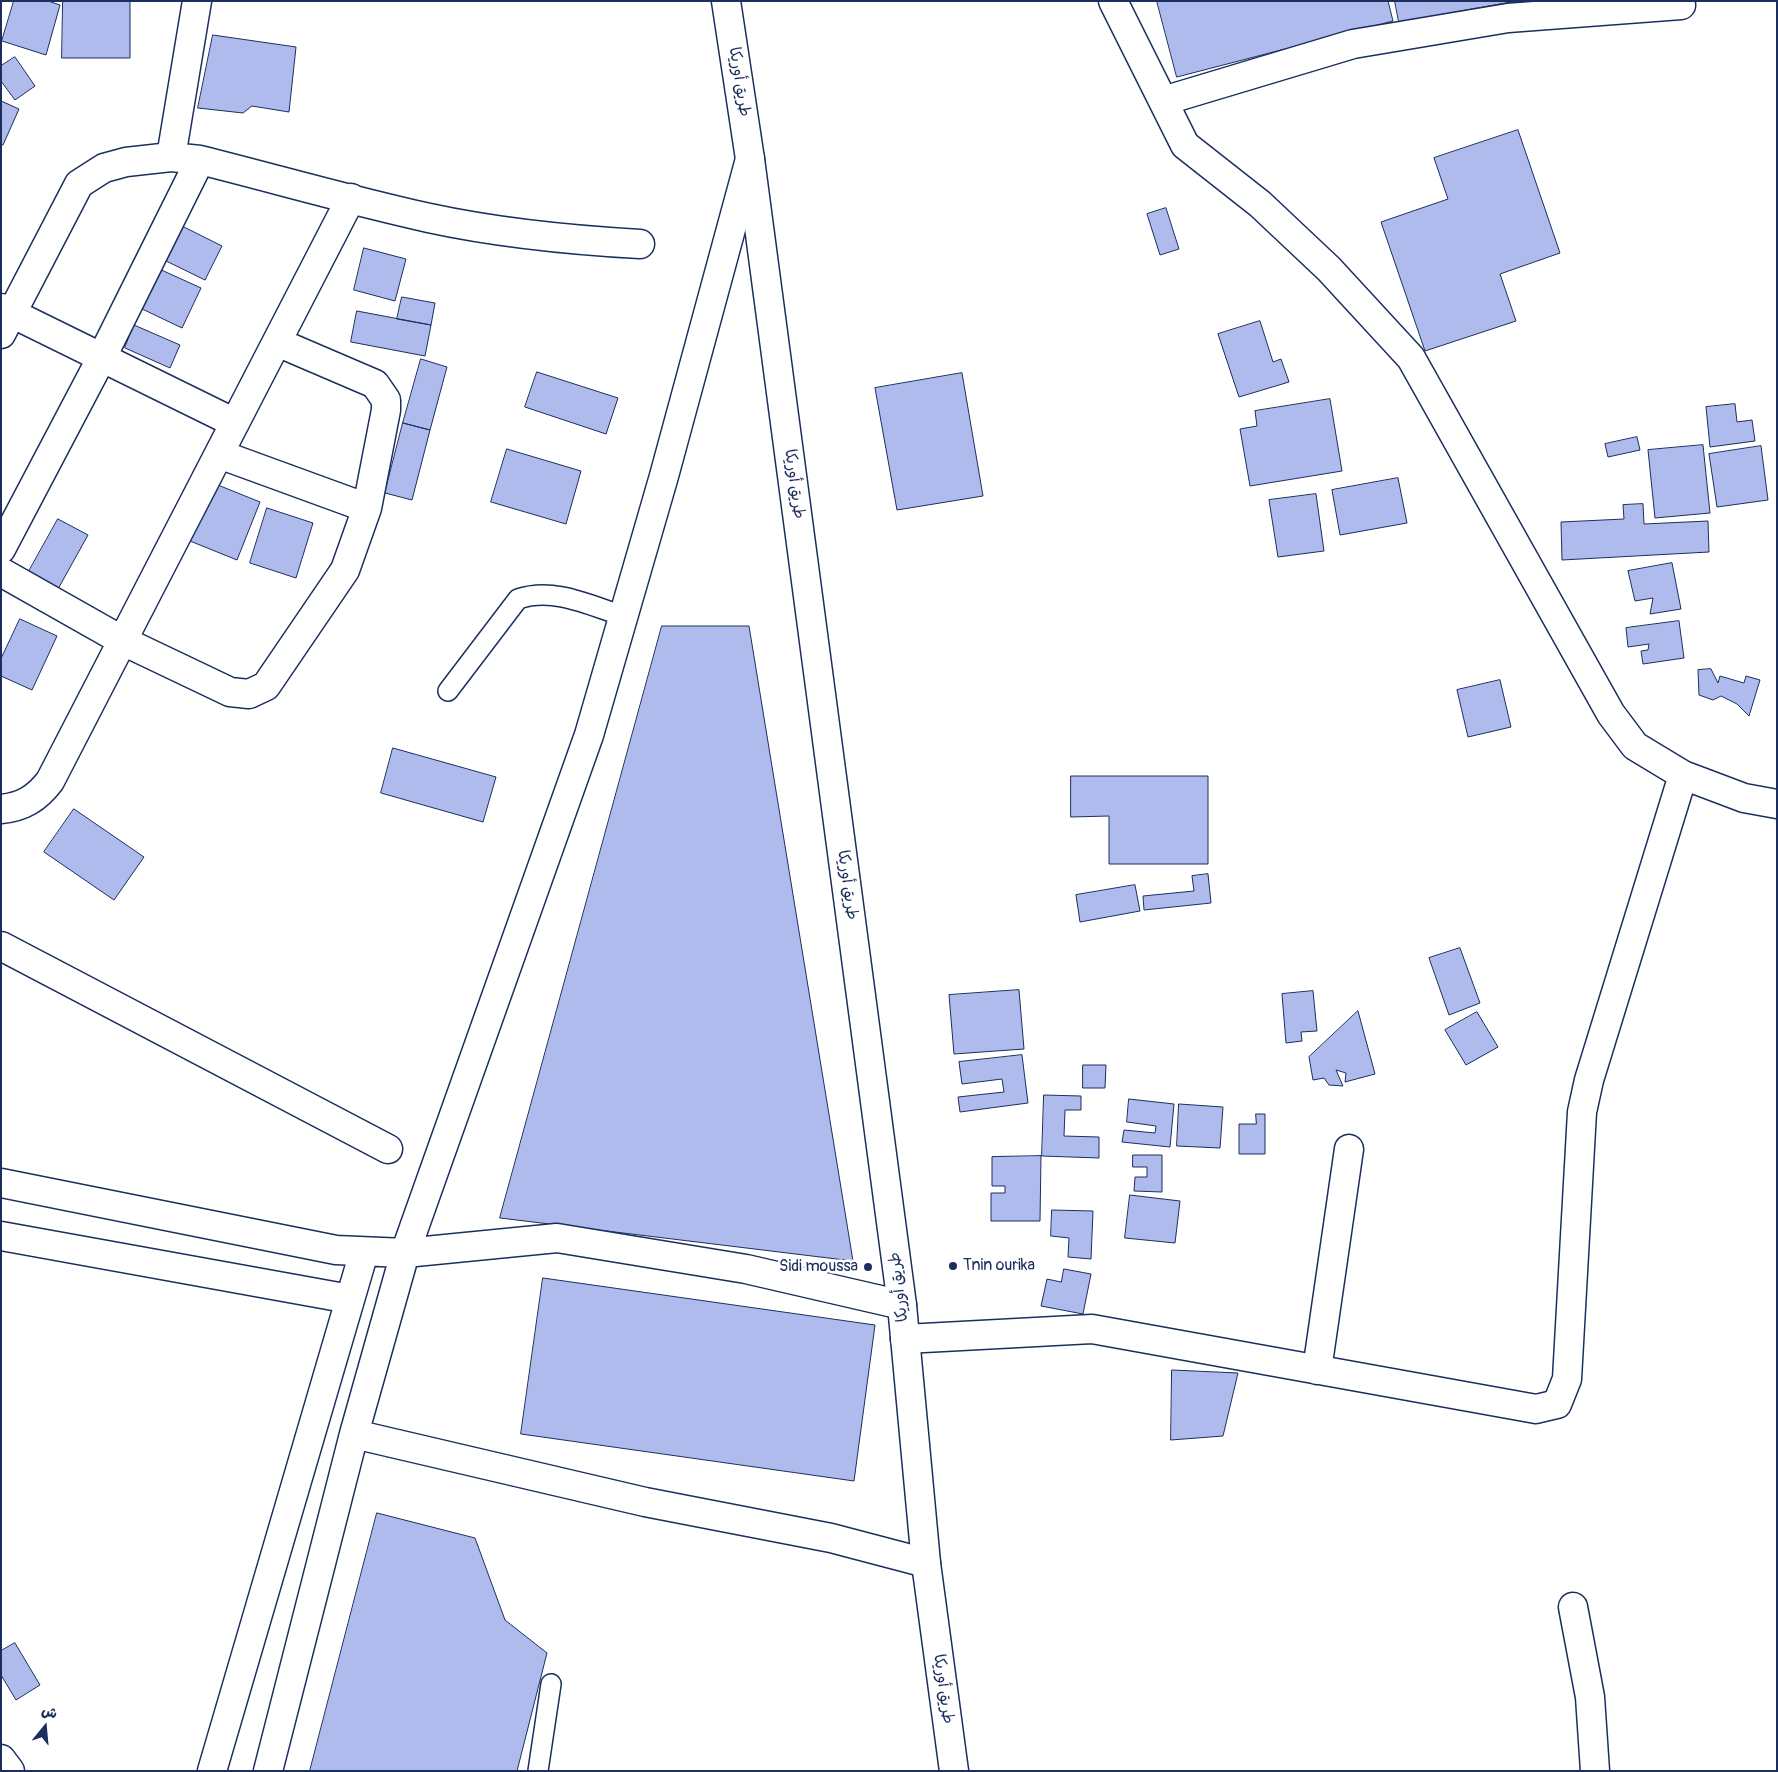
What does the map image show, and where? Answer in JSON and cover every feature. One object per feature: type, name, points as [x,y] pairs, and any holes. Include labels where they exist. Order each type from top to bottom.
[{"type":"street","points":[[171,156],[197,1]]},
{"type":"street","name":"طريق أوريكا","points":[[726,1],[750,159],[902,1305],[926,1563],[954,1771]]},
{"type":"street","points":[[1113,1],[1186,145],[1266,211],[1328,269],[1411,358],[1611,714],[1636,746],[1683,775],[1744,798],[1777,804]]},
{"type":"street","points":[[1163,101],[1353,44],[1508,18],[1682,5]]},
{"type":"street","points":[[235,423],[102,357],[5,319],[79,184],[104,168],[171,156],[200,160],[429,218],[493,230],[566,240],[640,244]]},
{"type":"street","points":[[268,1771],[354,1434],[405,1253],[589,735],[664,476],[750,159]]},
{"type":"street","points":[[1,549],[102,357],[200,160]]},
{"type":"street","points":[[1,809],[20,806],[31,801],[50,781],[352,198]]},
{"type":"street","points":[[1,572],[123,641],[230,692],[249,694],[258,691],[272,679],[345,570],[367,508],[386,410],[382,391],[375,384],[277,342]]},
{"type":"street","points":[[219,454],[367,508]]},
{"type":"street","points":[[905,1339],[1092,1329],[1536,1409],[1557,1404],[1567,1379],[1582,1112],[1590,1080],[1683,775]]},
{"type":"street","points":[[1,946],[388,1150]]},
{"type":"street","points":[[1317,1370],[1349,1149]]},
{"type":"street","points":[[1,1183],[336,1250],[405,1253],[557,1238],[746,1269],[902,1305]]},
{"type":"street","points":[[1,1236],[350,1299]]},
{"type":"street","points":[[212,1771],[364,1252]]},
{"type":"street","points":[[354,1434],[645,1502],[831,1538],[926,1563]]},
{"type":"street","points":[[1573,1607],[1590,1697],[1595,1771]]},
{"type":"street","points":[[1,1759],[10,1771]]},
{"type":"lane","points":[[448,691],[518,599],[534,593],[553,594],[623,616]]},
{"type":"lane","points":[[538,1771],[551,1684]]},
{"type":"building","points":[[14,1],[48,1],[60,5],[46,55],[2,41]]},
{"type":"building","points":[[63,1],[130,1],[130,58],[62,58]]},
{"type":"building","points":[[1157,1],[1388,1],[1393,21],[1177,77]]},
{"type":"building","points":[[1395,1],[1517,1],[1399,22]]},
{"type":"building","points":[[213,35],[296,47],[289,112],[252,106],[243,113],[198,108]]},
{"type":"building","points":[[15,57],[35,86],[15,100],[1,81],[1,66]]},
{"type":"building","points":[[1,101],[19,109],[3,145],[1,145]]},
{"type":"building","points":[[1518,130],[1560,253],[1500,274],[1516,321],[1425,351],[1381,222],[1448,199],[1434,158]]},
{"type":"building","points":[[1166,208],[1179,249],[1160,255],[1147,214]]},
{"type":"building","points":[[178,224],[222,246],[205,280],[162,259]]},
{"type":"building","points":[[364,248],[406,259],[395,301],[354,290]]},
{"type":"building","points":[[157,268],[201,288],[182,328],[138,307]]},
{"type":"building","points":[[402,297],[435,303],[431,325],[397,319]]},
{"type":"building","points":[[357,311],[431,325],[425,356],[351,342]]},
{"type":"building","points":[[1260,321],[1273,362],[1281,359],[1289,382],[1239,397],[1218,334]]},
{"type":"building","points":[[134,325],[180,345],[170,368],[125,348]]},
{"type":"building","points":[[421,359],[447,367],[430,430],[403,423]]},
{"type":"building","points":[[537,372],[618,398],[606,434],[525,407]]},
{"type":"building","points":[[962,373],[983,496],[897,510],[875,388]]},
{"type":"building","points":[[1330,399],[1342,471],[1250,486],[1240,429],[1257,426],[1255,411]]},
{"type":"building","points":[[1735,404],[1737,422],[1752,420],[1755,441],[1710,447],[1706,407]]},
{"type":"building","points":[[403,423],[430,430],[412,500],[385,493]]},
{"type":"building","points":[[1637,437],[1640,450],[1608,457],[1605,444]]},
{"type":"building","points":[[1703,445],[1710,513],[1655,518],[1648,450]]},
{"type":"building","points":[[1761,446],[1768,500],[1717,507],[1709,454]]},
{"type":"building","points":[[507,449],[581,471],[566,524],[491,502]]},
{"type":"building","points":[[1398,478],[1407,523],[1340,535],[1332,490]]},
{"type":"building","points":[[213,483],[260,502],[237,560],[190,541]]},
{"type":"building","points":[[1316,494],[1324,551],[1278,557],[1269,500]]},
{"type":"building","points":[[1643,504],[1644,524],[1708,521],[1709,552],[1562,560],[1561,522],[1624,519],[1623,505]]},
{"type":"building","points":[[267,508],[313,523],[296,578],[250,563]]},
{"type":"building","points":[[58,519],[88,535],[58,589],[28,573]]},
{"type":"building","points":[[1672,563],[1681,609],[1650,614],[1653,598],[1635,601],[1628,571]]},
{"type":"building","points":[[20,619],[57,636],[32,690],[1,676],[1,659]]},
{"type":"building","points":[[1679,621],[1684,658],[1643,664],[1641,651],[1648,650],[1649,644],[1628,647],[1626,628]]},
{"type":"building","points":[[662,626],[749,626],[853,1261],[500,1218]]},
{"type":"building","points":[[1711,669],[1718,683],[1720,676],[1744,683],[1746,676],[1760,680],[1749,716],[1737,704],[1721,696],[1713,700],[1699,695],[1698,670]]},
{"type":"building","points":[[1500,680],[1511,727],[1468,737],[1457,690]]},
{"type":"building","points":[[393,748],[496,777],[483,822],[381,793]]},
{"type":"building","points":[[1071,776],[1208,776],[1208,864],[1109,864],[1109,816],[1071,817]]},
{"type":"building","points":[[74,809],[144,857],[114,900],[44,852]]},
{"type":"building","points":[[1208,874],[1211,903],[1144,910],[1143,896],[1194,891],[1192,876]]},
{"type":"building","points":[[1135,885],[1140,911],[1080,922],[1076,895]]},
{"type":"building","points":[[1460,948],[1480,1003],[1449,1015],[1429,958]]},
{"type":"building","points":[[1019,990],[1024,1049],[954,1054],[949,995]]},
{"type":"building","points":[[1313,991],[1317,1031],[1301,1032],[1302,1041],[1286,1043],[1282,994]]},
{"type":"building","points":[[1358,1011],[1375,1074],[1345,1082],[1346,1073],[1336,1070],[1343,1086],[1329,1085],[1324,1078],[1313,1080],[1309,1057]]},
{"type":"building","points":[[1477,1012],[1498,1047],[1466,1065],[1445,1030]]},
{"type":"building","points":[[1022,1055],[1028,1103],[960,1112],[958,1097],[1004,1092],[1002,1079],[962,1084],[959,1062]]},
{"type":"building","points":[[1083,1065],[1106,1065],[1105,1088],[1083,1088]]},
{"type":"building","points":[[1044,1095],[1081,1096],[1081,1110],[1065,1110],[1064,1136],[1099,1137],[1099,1158],[1042,1156]]},
{"type":"building","points":[[1129,1099],[1174,1104],[1170,1147],[1122,1142],[1124,1130],[1155,1133],[1156,1126],[1127,1122]]},
{"type":"building","points":[[1179,1104],[1223,1107],[1220,1148],[1177,1146]]},
{"type":"building","points":[[1256,1114],[1265,1114],[1265,1154],[1239,1154],[1239,1124],[1256,1124]]},
{"type":"building","points":[[1133,1155],[1162,1155],[1162,1192],[1134,1191],[1135,1177],[1147,1177],[1147,1167],[1133,1167]]},
{"type":"building","points":[[1041,1156],[1040,1221],[991,1221],[991,1193],[1005,1193],[1005,1186],[992,1186],[992,1157]]},
{"type":"building","points":[[1130,1195],[1180,1201],[1175,1243],[1125,1238]]},
{"type":"building","points":[[1052,1210],[1093,1211],[1091,1259],[1068,1257],[1069,1238],[1051,1236]]},
{"type":"building","points":[[1064,1269],[1091,1274],[1083,1314],[1041,1306],[1047,1279],[1061,1282]]},
{"type":"building","points":[[543,1278],[875,1325],[854,1481],[521,1434]]},
{"type":"building","points":[[1172,1370],[1238,1373],[1223,1436],[1171,1440]]},
{"type":"building","points":[[377,1513],[475,1538],[505,1620],[547,1653],[517,1771],[310,1771]]},
{"type":"building","points":[[15,1643],[40,1685],[16,1700],[1,1675],[1,1651]]},
{"type":"place","name":"Tnin ourika","points":[[953,1266]]},
{"type":"place","name":"Sidi moussa","points":[[868,1267]]}]
